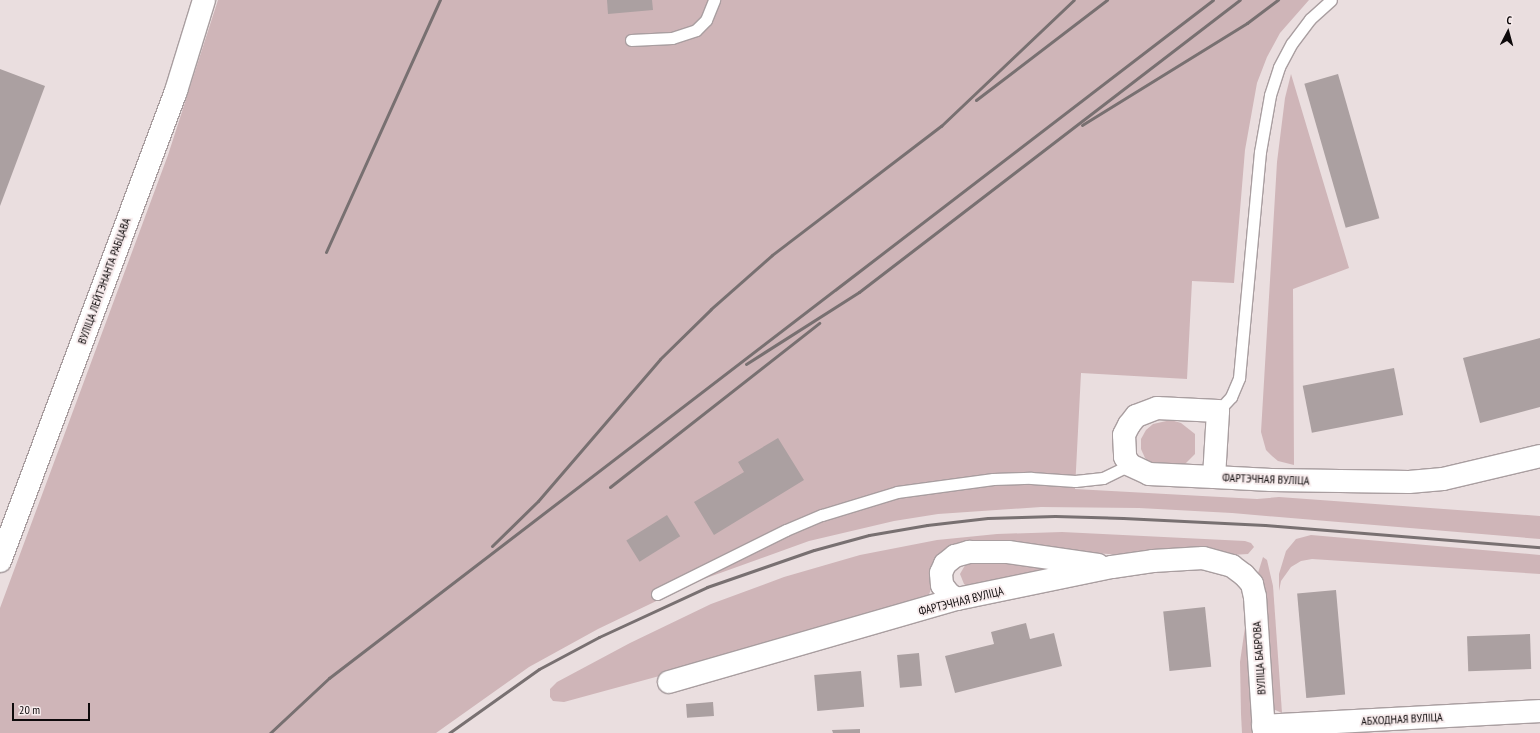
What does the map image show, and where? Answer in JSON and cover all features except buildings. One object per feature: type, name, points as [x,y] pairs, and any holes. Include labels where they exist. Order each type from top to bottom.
[{"type":"street","name":"ВУЛІЦА ЛЕЙТЭНАНТА РАБЦАВА","points":[[0,561],[176,91],[204,0]]},
{"type":"street","points":[[1130,465],[1125,457],[1124,435],[1136,416],[1157,408],[1218,411],[1214,477]]},
{"type":"street","name":"ФАРТЭЧНАЯ ВУЛІЦА","points":[[1130,465],[1150,474],[1409,482],[1451,477],[1540,456]]},
{"type":"street","points":[[957,599],[948,594],[942,585],[941,574],[945,564],[955,556],[969,552],[1008,552],[1112,567]]},
{"type":"street","name":"ФАРТЭЧНАЯ ВУЛІЦА","points":[[668,682],[957,599],[1112,567],[1153,561],[1203,558],[1232,566],[1244,575],[1252,584]]},
{"type":"street","name":"ВУЛІЦА БАБРОВА","points":[[1252,584],[1255,597],[1263,730]]},
{"type":"street","name":"АБХОДНАЯ ВУЛІЦА","points":[[1263,730],[1540,711]]},
{"type":"lane","points":[[631,40],[672,38],[696,30],[706,20],[714,0]]},
{"type":"lane","points":[[1218,411],[1231,397],[1239,378],[1260,152],[1270,95],[1279,67],[1292,43],[1310,19],[1331,0]]},
{"type":"lane","points":[[657,594],[786,530],[822,515],[897,492],[994,479],[1030,478],[1075,481],[1103,478],[1130,465]]},
{"type":"shaded area","points":[[218,0],[1309,0],[1280,33],[1267,57],[1257,83],[1245,150],[1234,283],[1192,281],[1187,379],[1081,373],[1075,489],[1257,499],[1279,497],[1540,516],[1540,539],[1232,513],[1139,508],[1041,507],[938,514],[894,521],[809,541],[698,581],[598,629],[529,667],[436,733],[0,733],[0,608],[168,155]]},
{"type":"shaded area","points":[[1291,74],[1349,268],[1293,289],[1294,465],[1278,461],[1266,450],[1261,432],[1277,162],[1285,98]]},
{"type":"shaded area","points":[[1171,420],[1181,423],[1195,434],[1195,454],[1182,467],[1152,464],[1145,458],[1141,449],[1141,439],[1146,430],[1153,424]]},
{"type":"shaded area","points":[[1062,532],[1245,541],[1251,543],[1254,547],[1248,554],[1232,555],[1121,555],[993,545],[934,581],[927,600],[913,607],[564,702],[553,701],[550,697],[550,689],[557,682],[630,643],[711,604],[784,577],[860,555],[937,540],[997,534]]},
{"type":"shaded area","points":[[1311,535],[1540,555],[1540,574],[1312,559],[1301,561],[1291,567],[1281,581],[1279,591],[1279,574],[1286,551],[1296,539]]},
{"type":"shaded area","points":[[1263,557],[1267,560],[1273,586],[1282,713],[1273,709],[1258,573]]},
{"type":"shaded area","points":[[968,560],[1046,565],[1047,569],[1046,573],[969,588],[964,584],[960,574]]},
{"type":"shaded area","points":[[1245,627],[1252,733],[1242,733],[1240,662]]},
{"type":"railway","points":[[326,252],[440,0]]},
{"type":"railway","points":[[492,546],[538,501],[660,359],[711,309],[772,255],[941,126],[1074,0]]},
{"type":"railway","points":[[976,100],[1107,0]]},
{"type":"railway","points":[[270,733],[329,678],[1213,0]]},
{"type":"railway","points":[[746,364],[859,292],[1240,0]]},
{"type":"railway","points":[[1082,125],[1247,23],[1278,0]]},
{"type":"railway","points":[[610,487],[819,323]]},
{"type":"railway","points":[[449,733],[539,669],[599,637],[707,587],[814,550],[869,535],[927,525],[988,518],[1055,516],[1123,518],[1265,525],[1540,547]]}]
